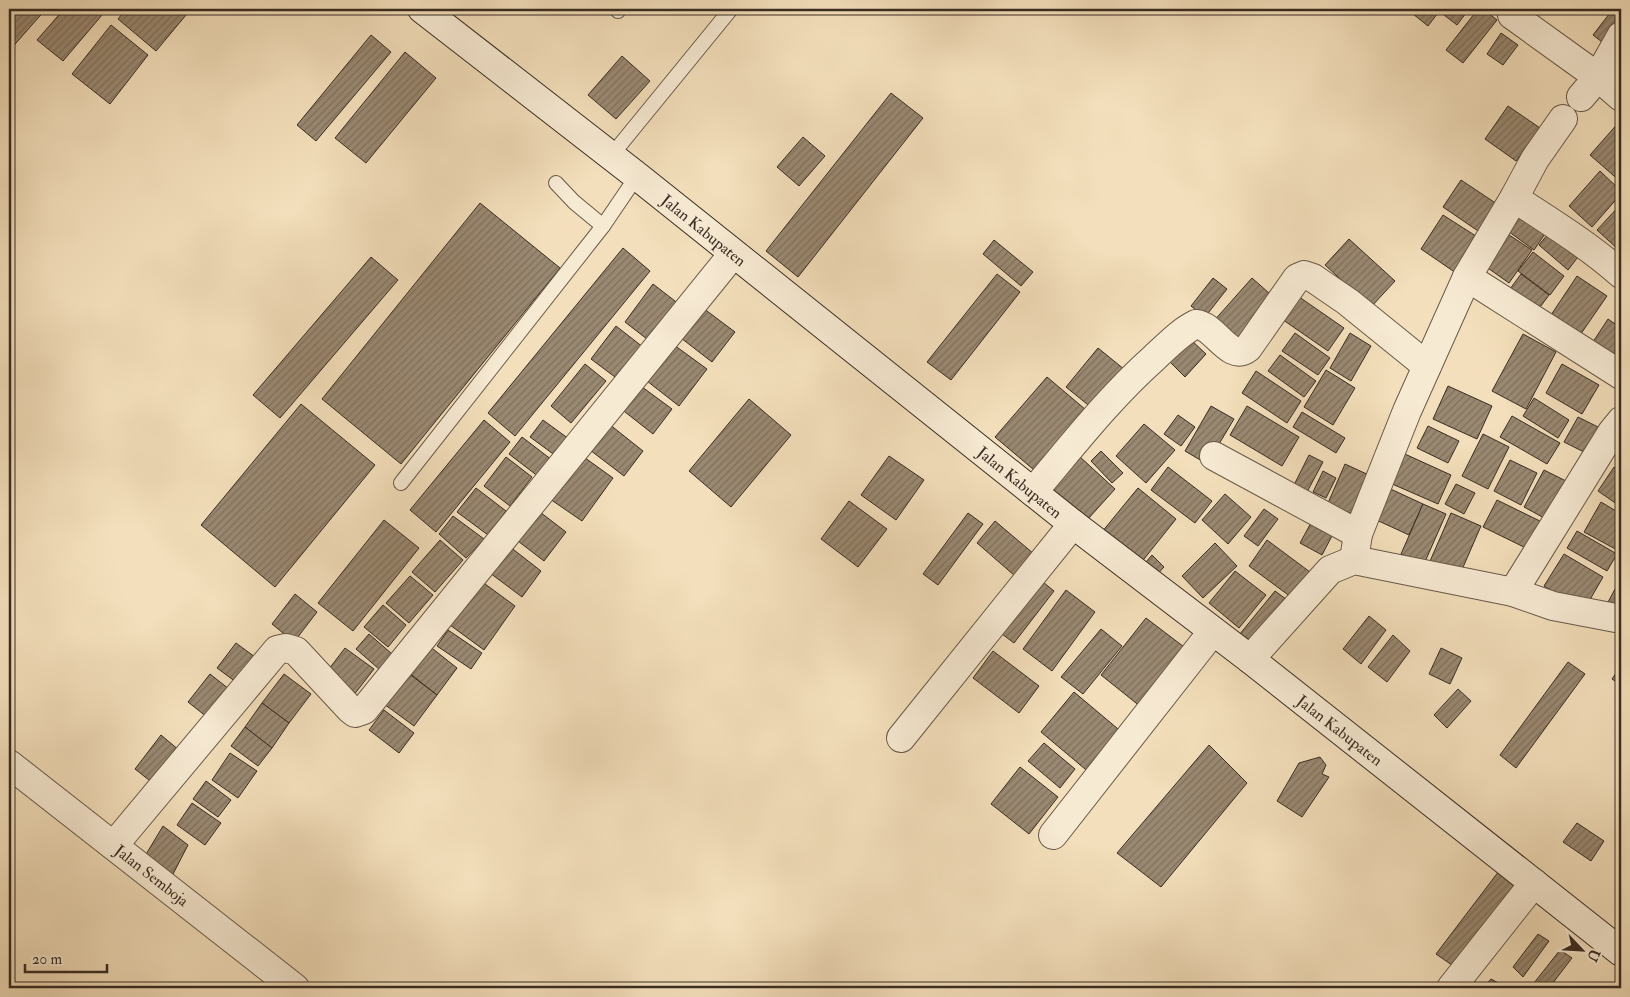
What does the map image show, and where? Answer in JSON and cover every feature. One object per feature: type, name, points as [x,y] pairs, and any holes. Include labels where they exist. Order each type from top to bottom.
[{"type":"street","name":"Jalan Kabupaten","points":[[422,9],[638,176],[1072,524],[1250,659],[1621,952]]},
{"type":"street","points":[[1512,15],[1589,87],[1621,97]]},
{"type":"street","points":[[1589,87],[1621,36]]},
{"type":"street","points":[[1354,560],[1358,534],[1406,411],[1467,277],[1514,198],[1534,160],[1563,119]]},
{"type":"street","points":[[1514,198],[1561,228],[1621,274]]},
{"type":"street","points":[[114,845],[277,650],[286,648],[296,651],[350,710],[355,713],[364,710],[733,254]]},
{"type":"street","points":[[1033,492],[1135,375],[1181,334],[1196,324],[1202,324],[1227,347],[1237,353],[1243,352],[1248,348],[1297,278],[1304,275],[1313,278],[1348,302],[1427,366]]},
{"type":"street","points":[[1467,277],[1621,375]]},
{"type":"street","points":[[1513,592],[1612,432],[1621,421]]},
{"type":"street","points":[[1214,456],[1358,534]]},
{"type":"street","points":[[900,738],[1072,524]]},
{"type":"street","points":[[1250,659],[1330,570],[1354,560],[1513,592],[1553,606],[1621,618]]},
{"type":"street","points":[[1053,835],[1213,631]]},
{"type":"street","name":"Jalan Semboja","points":[[9,764],[295,988]]},
{"type":"street","points":[[1451,988],[1534,883]]},
{"type":"lane","points":[[611,156],[731,9]]},
{"type":"lane","points":[[401,484],[603,226],[638,176]]},
{"type":"lane","points":[[556,183],[574,202],[603,226]]},
{"type":"building","points":[[9,9],[46,9],[9,51]]},
{"type":"building","points":[[64,9],[94,9],[102,15],[63,61],[37,40]]},
{"type":"building","points":[[126,9],[191,9],[156,51],[118,19]]},
{"type":"building","points":[[1417,9],[1441,9],[1428,26],[1413,14]]},
{"type":"building","points":[[1449,9],[1469,9],[1457,25],[1444,15]]},
{"type":"building","points":[[1478,9],[1483,9],[1497,20],[1463,63],[1446,50]]},
{"type":"building","points":[[1613,9],[1621,9],[1621,24],[1606,45],[1593,35]]},
{"type":"building","points":[[111,25],[148,55],[110,104],[72,74]]},
{"type":"building","points":[[1501,33],[1518,45],[1503,65],[1487,54]]},
{"type":"building","points":[[371,35],[391,52],[316,141],[297,125]]},
{"type":"building","points":[[405,52],[436,78],[366,163],[335,138]]},
{"type":"building","points":[[622,56],[650,81],[616,119],[588,95]]},
{"type":"building","points":[[891,93],[923,118],[798,277],[766,251]]},
{"type":"building","points":[[1508,106],[1540,128],[1516,161],[1485,139]]},
{"type":"building","points":[[1621,122],[1621,182],[1590,155]]},
{"type":"building","points":[[803,137],[825,156],[799,186],[777,167]]},
{"type":"building","points":[[1600,171],[1621,191],[1621,194],[1592,227],[1569,206]]},
{"type":"building","points":[[1461,180],[1500,206],[1481,233],[1443,207]]},
{"type":"building","points":[[480,203],[560,268],[401,464],[322,399]]},
{"type":"building","points":[[1517,204],[1549,228],[1534,250],[1501,226]]},
{"type":"building","points":[[1621,204],[1621,249],[1620,251],[1597,230]]},
{"type":"building","points":[[1443,215],[1479,238],[1456,273],[1421,249]]},
{"type":"building","points":[[1500,229],[1532,250],[1509,283],[1478,261]]},
{"type":"building","points":[[1552,229],[1581,253],[1568,270],[1539,245]]},
{"type":"building","points":[[1349,239],[1395,281],[1371,307],[1325,265]]},
{"type":"building","points":[[994,240],[1033,272],[1021,286],[983,254]]},
{"type":"building","points":[[623,248],[650,271],[515,436],[488,413]]},
{"type":"building","points":[[1533,252],[1564,276],[1550,295],[1518,271]]},
{"type":"building","points":[[371,257],[398,280],[280,418],[253,395]]},
{"type":"building","points":[[997,274],[1020,292],[951,380],[927,362]]},
{"type":"building","points":[[1521,274],[1549,295],[1535,314],[1507,293]]},
{"type":"building","points":[[1577,276],[1607,296],[1578,338],[1549,318]]},
{"type":"building","points":[[1213,278],[1227,289],[1205,317],[1191,306]]},
{"type":"building","points":[[1252,278],[1278,301],[1238,346],[1212,323]]},
{"type":"building","points":[[653,284],[684,308],[656,346],[625,322]]},
{"type":"building","points":[[1292,292],[1344,328],[1328,351],[1276,315]]},
{"type":"building","points":[[703,308],[735,332],[712,362],[681,338]]},
{"type":"building","points":[[1608,319],[1621,328],[1621,369],[1589,348]]},
{"type":"building","points":[[616,326],[648,351],[623,383],[591,359]]},
{"type":"building","points":[[1295,333],[1330,358],[1318,375],[1282,351]]},
{"type":"building","points":[[1350,333],[1371,346],[1351,381],[1330,368]]},
{"type":"building","points":[[1523,334],[1556,352],[1526,409],[1492,391]]},
{"type":"building","points":[[1190,339],[1206,354],[1185,377],[1169,361]]},
{"type":"building","points":[[674,345],[707,369],[679,406],[647,381]]},
{"type":"building","points":[[1098,348],[1130,374],[1098,413],[1066,387]]},
{"type":"building","points":[[1280,355],[1316,381],[1304,397],[1268,371]]},
{"type":"building","points":[[585,364],[606,381],[571,423],[551,406]]},
{"type":"building","points":[[1562,364],[1599,385],[1582,414],[1546,393]]},
{"type":"building","points":[[1326,370],[1355,388],[1333,425],[1304,407]]},
{"type":"building","points":[[1256,371],[1301,401],[1287,423],[1242,393]]},
{"type":"building","points":[[1047,377],[1092,415],[1040,475],[995,437]]},
{"type":"building","points":[[638,384],[672,409],[653,434],[620,408]]},
{"type":"building","points":[[1448,386],[1492,406],[1477,439],[1433,419]]},
{"type":"building","points":[[1534,398],[1569,420],[1558,438],[1523,416]]},
{"type":"building","points":[[749,399],[791,435],[731,507],[689,471]]},
{"type":"building","points":[[301,404],[375,465],[275,587],[201,525]]},
{"type":"building","points":[[1211,406],[1234,419],[1207,464],[1185,451]]},
{"type":"building","points":[[1247,406],[1299,437],[1282,466],[1230,435]]},
{"type":"building","points":[[1302,412],[1345,438],[1336,453],[1293,427]]},
{"type":"building","points":[[1178,415],[1195,427],[1181,446],[1164,434]]},
{"type":"building","points":[[1512,416],[1560,443],[1547,464],[1500,437]]},
{"type":"building","points":[[1578,417],[1604,430],[1590,455],[1564,442]]},
{"type":"building","points":[[484,420],[510,442],[436,532],[410,510]]},
{"type":"building","points":[[543,420],[569,439],[556,456],[530,437]]},
{"type":"building","points":[[609,424],[643,451],[624,476],[590,450]]},
{"type":"building","points":[[1144,424],[1175,450],[1146,483],[1116,456]]},
{"type":"building","points":[[1428,426],[1459,441],[1448,463],[1417,448]]},
{"type":"building","points":[[1483,434],[1509,447],[1488,489],[1462,476]]},
{"type":"building","points":[[522,437],[552,460],[539,477],[509,454]]},
{"type":"building","points":[[1396,450],[1451,475],[1438,504],[1383,480]]},
{"type":"building","points":[[1101,451],[1123,473],[1112,483],[1091,461]]},
{"type":"building","points":[[581,455],[613,478],[582,521],[550,499]]},
{"type":"building","points":[[1309,455],[1323,462],[1307,492],[1294,485]]},
{"type":"building","points":[[889,456],[924,480],[896,520],[861,495]]},
{"type":"building","points":[[1079,456],[1115,489],[1079,529],[1043,496]]},
{"type":"building","points":[[506,457],[532,477],[510,506],[484,486]]},
{"type":"building","points":[[1510,460],[1537,473],[1521,505],[1494,491]]},
{"type":"building","points":[[1345,464],[1371,476],[1354,515],[1328,503]]},
{"type":"building","points":[[1168,467],[1212,501],[1195,523],[1151,490]]},
{"type":"building","points":[[1614,467],[1621,472],[1621,507],[1598,491]]},
{"type":"building","points":[[1544,470],[1566,481],[1546,519],[1524,507]]},
{"type":"building","points":[[1323,471],[1336,478],[1326,498],[1313,492]]},
{"type":"building","points":[[1456,484],[1475,493],[1464,514],[1445,504]]},
{"type":"building","points":[[1384,486],[1423,504],[1409,535],[1370,517]]},
{"type":"building","points":[[476,488],[506,511],[488,535],[457,512]]},
{"type":"building","points":[[1138,488],[1176,519],[1136,569],[1097,538]]},
{"type":"building","points":[[1225,494],[1251,517],[1228,544],[1202,520]]},
{"type":"building","points":[[1497,500],[1548,525],[1534,552],[1483,527]]},
{"type":"building","points":[[849,501],[887,529],[858,567],[821,539]]},
{"type":"building","points":[[1601,502],[1621,514],[1621,546],[1619,551],[1584,532]]},
{"type":"building","points":[[1423,504],[1446,514],[1424,564],[1401,554]]},
{"type":"building","points":[[536,509],[566,532],[544,561],[514,538]]},
{"type":"building","points":[[1264,509],[1278,519],[1258,546],[1244,536]]},
{"type":"building","points":[[968,513],[983,524],[938,585],[923,574]]},
{"type":"building","points":[[1451,513],[1481,526],[1457,581],[1427,568]]},
{"type":"building","points":[[453,516],[484,539],[466,558],[439,534]]},
{"type":"building","points":[[384,520],[419,548],[353,631],[318,603]]},
{"type":"building","points":[[995,521],[1034,554],[1015,576],[977,543]]},
{"type":"building","points":[[1312,521],[1334,532],[1322,555],[1300,543]]},
{"type":"building","points":[[1577,531],[1617,554],[1607,571],[1567,548]]},
{"type":"building","points":[[440,540],[463,560],[435,592],[412,572]]},
{"type":"building","points":[[1267,540],[1310,572],[1291,597],[1249,566]]},
{"type":"building","points":[[505,543],[541,571],[522,597],[486,570]]},
{"type":"building","points":[[1215,543],[1237,566],[1203,598],[1182,576]]},
{"type":"building","points":[[1564,554],[1603,577],[1584,610],[1544,586]]},
{"type":"building","points":[[1152,555],[1164,567],[1152,580],[1140,569]]},
{"type":"building","points":[[1235,571],[1266,595],[1239,628],[1209,603]]},
{"type":"building","points":[[410,576],[433,595],[409,623],[386,603]]},
{"type":"building","points":[[1038,578],[1054,591],[1014,643],[998,631]]},
{"type":"building","points":[[1621,578],[1621,611],[1607,604]]},
{"type":"building","points":[[481,581],[515,606],[484,650],[450,625]]},
{"type":"building","points":[[1066,590],[1095,612],[1052,671],[1023,649]]},
{"type":"building","points":[[1275,591],[1286,599],[1251,644],[1239,635]]},
{"type":"building","points":[[295,594],[317,612],[294,642],[272,624]]},
{"type":"building","points":[[383,605],[406,625],[388,647],[364,627]]},
{"type":"building","points":[[1369,616],[1386,630],[1361,664],[1343,649]]},
{"type":"building","points":[[1146,618],[1192,653],[1146,711],[1101,675]]},
{"type":"building","points":[[1101,629],[1122,646],[1083,694],[1061,677]]},
{"type":"building","points":[[448,630],[482,653],[471,669],[437,646]]},
{"type":"building","points":[[369,634],[392,654],[379,669],[356,649]]},
{"type":"building","points":[[1393,635],[1410,651],[1387,682],[1368,667]]},
{"type":"building","points":[[236,643],[259,660],[240,685],[217,668]]},
{"type":"building","points":[[428,645],[457,668],[437,695],[408,672]]},
{"type":"building","points":[[345,648],[374,669],[350,700],[322,678]]},
{"type":"building","points":[[1441,648],[1462,658],[1450,684],[1429,674]]},
{"type":"building","points":[[993,651],[1039,686],[1019,713],[973,678]]},
{"type":"building","points":[[1568,662],[1585,674],[1516,768],[1500,755]]},
{"type":"building","points":[[1621,666],[1621,685],[1612,679]]},
{"type":"building","points":[[408,673],[437,695],[414,726],[384,704]]},
{"type":"building","points":[[210,674],[234,693],[212,721],[188,702]]},
{"type":"building","points":[[284,674],[311,694],[289,723],[262,703]]},
{"type":"building","points":[[1458,689],[1471,701],[1447,728],[1434,715]]},
{"type":"building","points":[[1074,692],[1124,734],[1091,774],[1041,732]]},
{"type":"building","points":[[262,703],[289,723],[272,748],[245,727]]},
{"type":"building","points":[[384,710],[414,733],[399,753],[369,730]]},
{"type":"building","points":[[245,727],[272,748],[258,766],[231,746]]},
{"type":"building","points":[[161,735],[180,751],[154,784],[135,769]]},
{"type":"building","points":[[1044,743],[1075,769],[1060,788],[1028,761]]},
{"type":"building","points":[[1209,745],[1247,783],[1161,887],[1117,853]]},
{"type":"building","points":[[230,753],[257,771],[238,798],[212,780]]},
{"type":"building","points":[[1320,757],[1326,765],[1322,774],[1329,777],[1302,817],[1277,801],[1299,763]]},
{"type":"building","points":[[1020,767],[1058,797],[1029,834],[991,804]]},
{"type":"building","points":[[206,781],[231,800],[218,817],[193,799]]},
{"type":"building","points":[[192,803],[221,823],[205,845],[177,825]]},
{"type":"building","points":[[1577,823],[1604,841],[1591,861],[1563,842]]},
{"type":"building","points":[[163,826],[188,845],[172,876],[145,856]]},
{"type":"building","points":[[1499,871],[1524,888],[1462,972],[1436,954]]},
{"type":"building","points":[[1538,934],[1549,941],[1523,977],[1513,967]]},
{"type":"building","points":[[1560,950],[1572,958],[1549,988],[1539,988],[1534,983]]},
{"type":"building","points":[[1491,979],[1502,985],[1500,988],[1483,988]]}]
